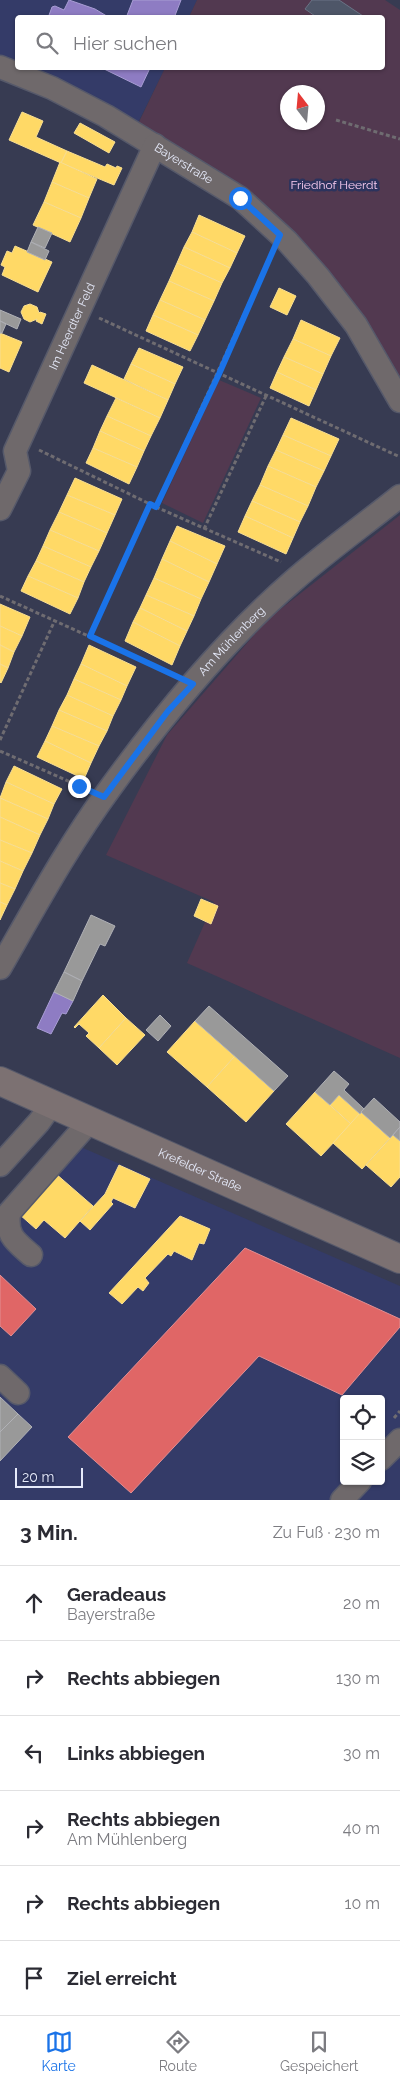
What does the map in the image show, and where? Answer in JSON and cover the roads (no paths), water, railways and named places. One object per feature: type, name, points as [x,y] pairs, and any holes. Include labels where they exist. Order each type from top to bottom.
[{"type":"main road","name":"Krefelder Straße","points":[[0,1081],[400,1259]]},
{"type":"street","name":"Bayerstraße","points":[[0,67],[52,88],[155,144],[240,198],[280,235],[318,276],[356,325],[400,401]]},
{"type":"street","name":"Im Heerdter Feld","points":[[0,509],[19,471],[15,451],[155,144]]},
{"type":"street","name":"Am Mühlenberg","points":[[0,968],[55,873],[104,797],[168,711],[233,639],[304,573],[400,496]]},
{"type":"street","points":[[2,1160],[38,1122],[52,1104]]},
{"type":"street","points":[[31,1256],[10,1236],[7,1225],[9,1213],[90,1121]]},
{"type":"street","points":[[0,1376],[18,1393]]},
{"type":"street","points":[[385,1455],[400,1440]]},
{"type":"street","points":[[342,1500],[356,1485]]},
{"type":"park label","name":"Friedhof Heerdt","points":[[334,185]]}]
